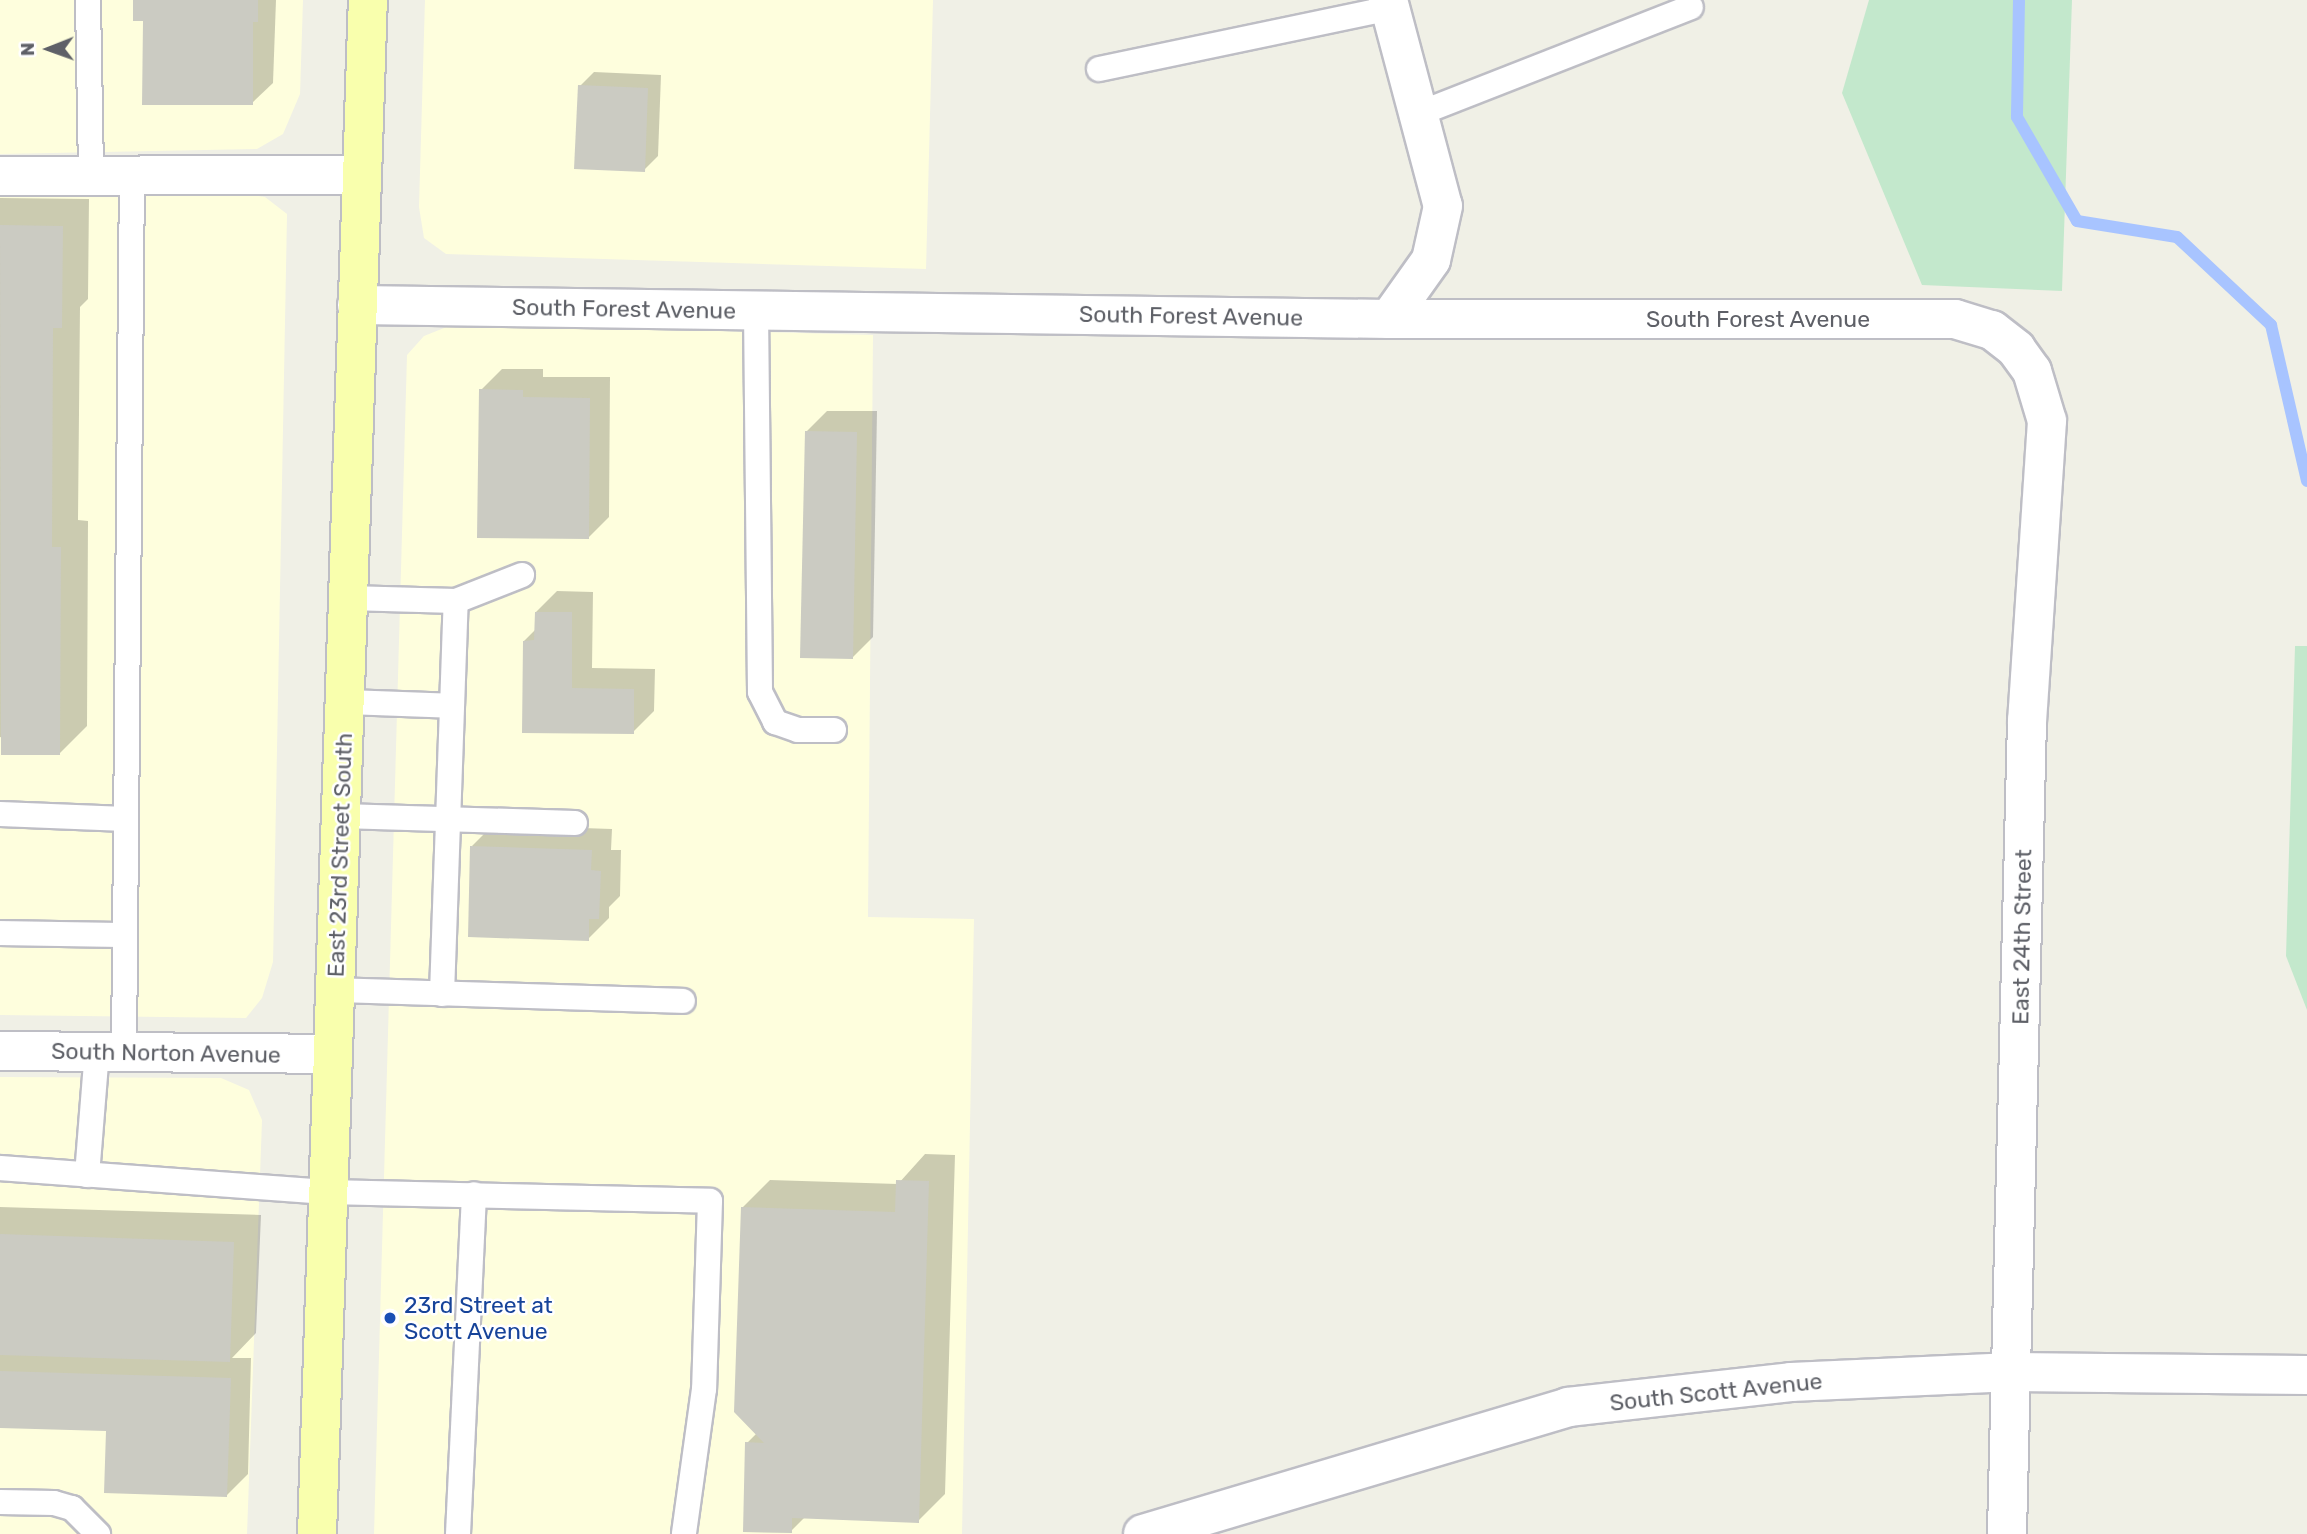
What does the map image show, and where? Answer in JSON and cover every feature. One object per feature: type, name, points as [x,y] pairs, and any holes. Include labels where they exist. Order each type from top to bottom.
[{"type":"main road","name":"East 23rd Street South","points":[[317,1534],[368,0]]},
{"type":"street","points":[[1389,4],[1443,206],[1431,260],[1389,319]]},
{"type":"street","points":[[0,176],[362,175]]},
{"type":"street","name":"South Forest Avenue","points":[[358,305],[1389,319],[1955,319],[1992,330],[2016,349]]},
{"type":"street","name":"East 24th Street","points":[[2007,1534],[2027,720],[2047,421],[2032,371],[2016,349]]},
{"type":"street","name":"South Norton Avenue","points":[[0,1051],[333,1054]]},
{"type":"street","name":"South Scott Avenue","points":[[1143,1534],[1568,1407],[1791,1382],[2013,1372],[2307,1375]]},
{"type":"lane","points":[[88,0],[91,176]]},
{"type":"lane","points":[[1099,69],[1389,4]]},
{"type":"lane","points":[[1418,114],[1690,7]]},
{"type":"lane","points":[[87,1175],[110,1052],[124,935],[132,175]]},
{"type":"lane","points":[[756,310],[760,692],[775,722],[798,730],[834,730]]},
{"type":"lane","points":[[348,598],[456,601],[522,575]]},
{"type":"lane","points":[[442,994],[456,601]]},
{"type":"lane","points":[[345,702],[452,706]]},
{"type":"lane","points":[[0,814],[126,819]]},
{"type":"lane","points":[[341,816],[575,823]]},
{"type":"lane","points":[[0,933],[124,935]]},
{"type":"lane","points":[[335,990],[683,1002]]},
{"type":"lane","points":[[0,1168],[328,1192],[710,1201],[704,1389],[684,1534]]},
{"type":"lane","points":[[458,1534],[474,1194]]},
{"type":"lane","points":[[0,1502],[54,1503],[72,1508],[98,1534]]},
{"type":"shaded area","points":[[0,0],[303,0],[300,94],[283,134],[257,149],[0,154]]},
{"type":"shaded area","points":[[425,0],[933,0],[926,269],[446,254],[424,238],[419,207]]},
{"type":"shaded area","points":[[1869,0],[2072,0],[2062,291],[1922,285],[1842,93]]},
{"type":"shaded area","points":[[0,192],[232,192],[265,197],[287,214],[273,962],[262,998],[246,1018],[0,1015]]},
{"type":"shaded area","points":[[454,324],[873,335],[868,917],[974,919],[962,1534],[374,1534],[407,355],[424,336]]},
{"type":"shaded area","points":[[2295,646],[2307,646],[2307,1010],[2286,956]]},
{"type":"shaded area","points":[[0,1077],[221,1078],[249,1090],[262,1120],[247,1534],[0,1534]]},
{"type":"building","points":[[133,0],[258,0],[258,22],[253,22],[253,105],[142,105],[143,21],[133,21]]},
{"type":"building","points":[[578,85],[648,88],[645,172],[574,169]]},
{"type":"building","points":[[0,225],[63,226],[62,328],[53,328],[52,547],[61,547],[60,755],[1,755]]},
{"type":"building","points":[[479,389],[523,390],[523,397],[590,398],[589,539],[477,538]]},
{"type":"building","points":[[805,431],[857,432],[853,659],[800,658]]},
{"type":"building","points":[[535,612],[572,612],[572,688],[634,689],[634,734],[522,733],[523,641],[534,640]]},
{"type":"building","points":[[470,846],[592,850],[591,870],[601,871],[599,919],[589,919],[589,941],[468,937]]},
{"type":"building","points":[[896,1180],[929,1181],[919,1523],[792,1518],[792,1533],[743,1532],[745,1442],[764,1443],[734,1412],[741,1207],[895,1212]]},
{"type":"building","points":[[0,1234],[234,1242],[230,1362],[0,1355]]},
{"type":"building","points":[[0,1371],[231,1378],[227,1497],[104,1493],[106,1431],[0,1428]]},
{"type":"waterway","points":[[2019,0],[2017,117],[2077,221],[2177,237],[2271,325],[2307,481]]},
{"type":"place","name":"23rd Street at Scott Avenue","points":[[390,1318]]}]
